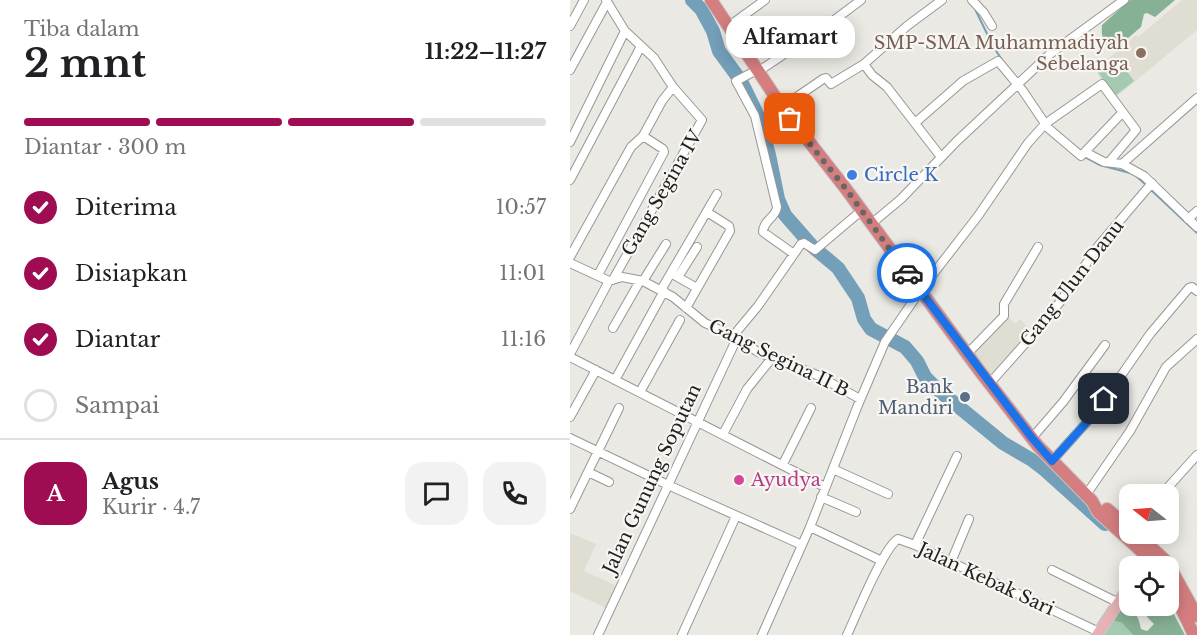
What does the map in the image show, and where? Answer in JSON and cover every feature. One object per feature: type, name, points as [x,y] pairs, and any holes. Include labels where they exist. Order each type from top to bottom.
[{"type":"highway","points":[[711,0],[782,107],[1032,438],[1089,498],[1098,512],[1147,556]]},
{"type":"highway","points":[[1089,498],[1119,519]]},
{"type":"highway","points":[[1179,582],[1197,616]]},
{"type":"highway","points":[[1179,604],[1194,635]]},
{"type":"main road","points":[[1098,633],[1119,599]]},
{"type":"street","points":[[570,26],[584,0]]},
{"type":"street","points":[[729,26],[765,0]]},
{"type":"street","points":[[861,0],[829,24],[758,70],[740,79],[755,116],[777,207],[775,214],[764,225],[763,232],[794,254],[803,242],[816,249],[861,211]]},
{"type":"street","points":[[782,107],[823,79],[826,78],[831,84],[864,64],[907,26],[942,0]]},
{"type":"street","points":[[972,0],[992,26]]},
{"type":"street","points":[[871,224],[901,199],[941,157],[1066,40],[1113,3],[1124,0]]},
{"type":"street","points":[[570,257],[625,157],[633,144],[643,136],[662,101],[673,87],[654,58],[625,31],[607,1]]},
{"type":"street","points":[[570,70],[607,1]]},
{"type":"street","points":[[570,142],[625,31]]},
{"type":"street","points":[[570,180],[641,45]]},
{"type":"street","points":[[915,123],[963,81],[998,61],[1020,83],[1061,141],[1104,162],[1122,164],[1135,170],[1149,187],[1197,228]]},
{"type":"street","points":[[864,64],[876,78],[886,85],[941,157]]},
{"type":"street","points":[[762,635],[810,527],[860,399],[891,332],[978,216],[1025,147],[1047,123],[1100,85],[1105,85],[1122,113],[1135,127],[1135,131],[1109,162]]},
{"type":"street","name":"Gang Segina IV","points":[[612,279],[701,125],[702,118],[673,87]]},
{"type":"street","points":[[1122,164],[1197,98]]},
{"type":"street","points":[[1084,154],[1122,113]]},
{"type":"street","points":[[598,275],[664,152],[643,136]]},
{"type":"street","name":"Gang Ulun Danu","points":[[990,383],[1046,320],[1099,245],[1149,187]]},
{"type":"street","points":[[675,275],[717,194]]},
{"type":"street","points":[[1188,219],[1197,211]]},
{"type":"street","points":[[686,308],[730,231],[729,226],[707,212]]},
{"type":"street","points":[[613,328],[666,244]]},
{"type":"street","points":[[615,380],[663,291],[697,247]]},
{"type":"street","points":[[968,353],[1005,315],[1004,304],[1038,247]]},
{"type":"street","name":"Jalan Gunung Soputan","points":[[598,635],[735,337],[794,254]]},
{"type":"street","name":"Gang Segina II B","points":[[570,263],[598,275],[612,279],[641,281],[663,291],[705,323],[735,337],[752,349],[817,375],[860,399]]},
{"type":"street","points":[[675,275],[697,288]]},
{"type":"street","points":[[612,279],[570,356],[825,487]]},
{"type":"street","points":[[1052,461],[1095,413],[1170,309],[1189,288],[1192,287],[1197,291]]},
{"type":"street","points":[[640,392],[680,320]]},
{"type":"street","points":[[1089,498],[1166,367],[1197,339]]},
{"type":"street","points":[[1032,438],[1063,402],[1106,345]]},
{"type":"street","points":[[723,434],[747,389],[772,358]]},
{"type":"street","points":[[570,417],[596,370]]},
{"type":"street","points":[[570,509],[619,408]]},
{"type":"street","points":[[783,464],[812,408]]},
{"type":"street","points":[[570,438],[597,453],[802,545]]},
{"type":"street","points":[[1171,484],[1197,455]]},
{"type":"street","points":[[915,544],[957,456]]},
{"type":"street","points":[[832,469],[888,494]]},
{"type":"street","points":[[588,472],[609,482]]},
{"type":"street","points":[[821,497],[856,512]]},
{"type":"street","points":[[682,635],[736,516]]},
{"type":"street","points":[[951,562],[969,519]]},
{"type":"street","points":[[810,527],[882,561]]},
{"type":"street","name":"Jalan Kebak Sari","points":[[847,635],[882,561],[896,540],[915,544],[1098,633]]},
{"type":"street","points":[[1052,570],[1117,602]]},
{"type":"shaded area","name":"SMP-SMA Muhammadiyah Sebelanga","points":[[1182,0],[1197,0],[1197,30],[1115,98],[1095,70]]},
{"type":"shaded area","points":[[1006,315],[1015,324],[1020,319],[1032,331],[992,377],[973,352]]},
{"type":"shaded area","points":[[570,533],[596,544],[584,571],[619,587],[610,610],[570,591]]},
{"type":"green space","points":[[1130,0],[1175,0],[1155,17],[1144,14],[1141,27],[1114,50],[1107,46],[1104,40],[1102,25]]},
{"type":"green space","points":[[1112,60],[1121,73],[1126,70],[1134,81],[1115,96],[1097,71]]},
{"type":"green space","points":[[1119,609],[1119,616],[1137,616],[1141,629],[1147,631],[1154,624],[1147,617],[1175,616],[1185,635],[1133,635],[1122,623],[1112,620]]},
{"type":"green space","points":[[1112,620],[1122,623],[1133,635],[1101,635]]},
{"type":"waterway","points":[[692,0],[701,9],[713,31],[719,51],[741,81],[758,116],[778,199],[785,215],[813,247],[838,268],[858,298],[864,319],[871,329],[905,347],[917,361],[925,377],[937,389],[1003,443],[1045,470],[1105,524]]},
{"type":"waterway","points":[[975,9],[1002,60]]},
{"type":"waterway","points":[[1085,157],[1100,165],[1130,173]]},
{"type":"waterway","points":[[1135,175],[1146,185]]},
{"type":"waterway","points":[[1150,189],[1197,233]]},
{"type":"way so far","points":[[790,119],[846,189],[907,273]]},
{"type":"place","name":"SMP-SMA Muhammadiyah Sebelanga","points":[[1141,53]]},
{"type":"place","name":"Alfamart","points":[[790,119]]},
{"type":"place","name":"Circle K","points":[[852,175]]},
{"type":"place","name":"Bank Mandiri","points":[[965,397]]},
{"type":"place","name":"Ayudya","points":[[739,480]]},
{"type":"route","points":[[907,273],[979,370],[1052,461],[1095,413],[1104,399]]}]
